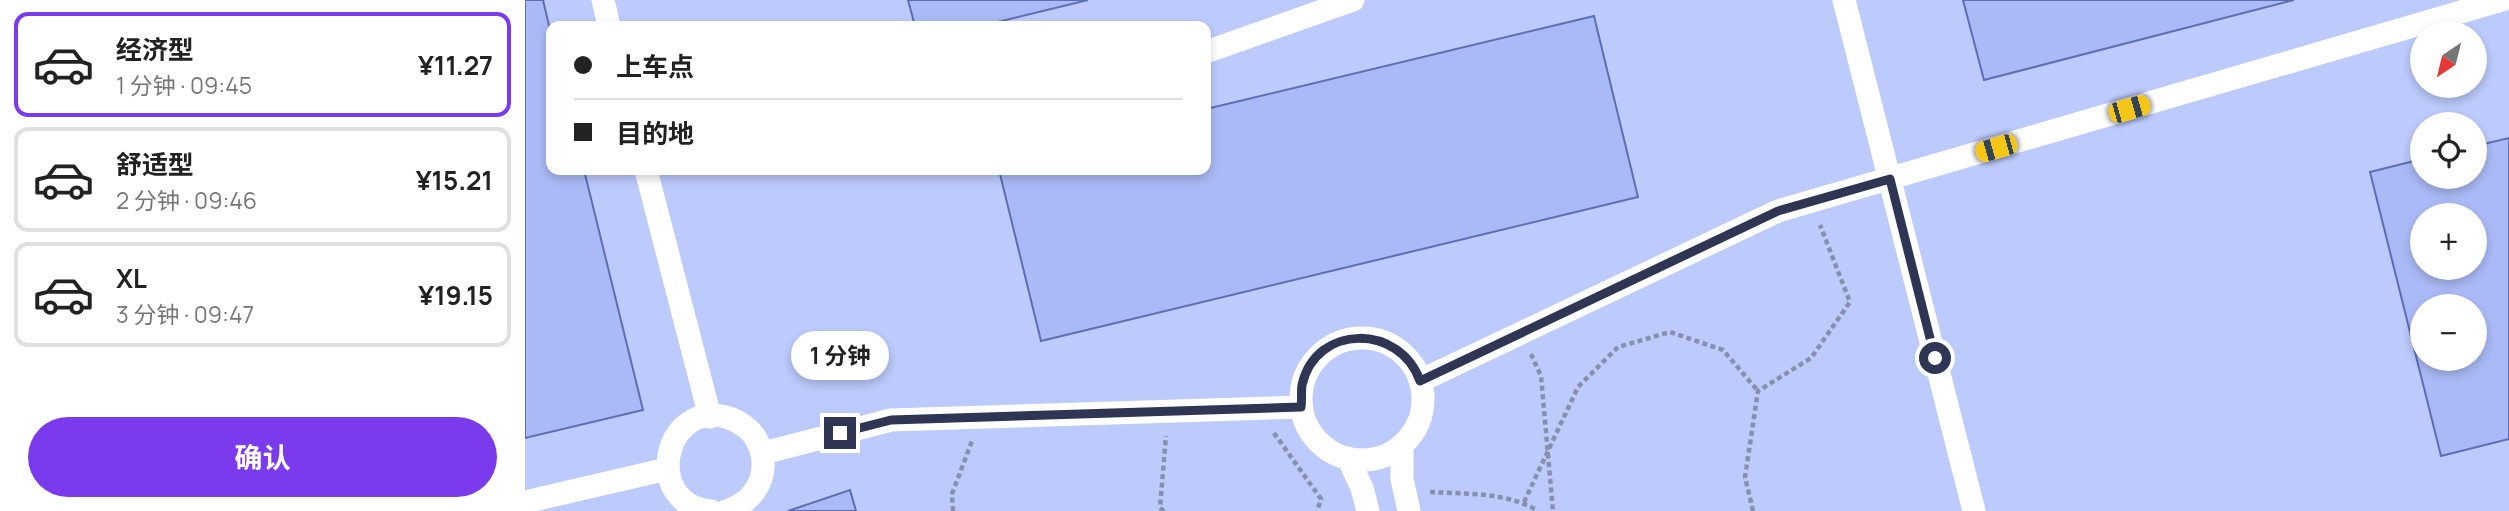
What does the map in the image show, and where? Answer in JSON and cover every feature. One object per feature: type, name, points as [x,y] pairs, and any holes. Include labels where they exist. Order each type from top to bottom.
[{"type":"street","points":[[603,0],[608,21]]},
{"type":"street","points":[[1211,50],[1353,0]]},
{"type":"street","points":[[1844,0],[1974,511]]},
{"type":"street","points":[[1420,381],[1778,211],[2502,0]]},
{"type":"street","points":[[647,175],[710,417]]},
{"type":"street","points":[[1348,339],[1383,341],[1403,353],[1416,370],[1420,381],[1423,403],[1420,419],[1411,436],[1402,445],[1377,458],[1348,458],[1335,453],[1317,440],[1306,423],[1301,407],[1302,385],[1310,366],[1321,353],[1348,339]]},
{"type":"street","points":[[763,453],[891,420],[1301,407]]},
{"type":"street","points":[[711,511],[693,507],[680,497],[672,485],[667,469],[669,452],[675,437],[683,428],[698,419],[719,416],[736,420],[755,436],[765,462],[762,479],[749,500],[726,511]]},
{"type":"street","points":[[1402,445],[1402,479],[1407,501]]},
{"type":"street","points":[[1348,458],[1362,488],[1368,511]]},
{"type":"street","points":[[525,502],[667,469]]},
{"type":"path","points":[[1758,391],[1811,358],[1850,302],[1812,201]]},
{"type":"path","points":[[1524,502],[1578,387],[1618,347],[1670,332],[1723,350],[1758,391],[1745,477],[1753,511]]},
{"type":"path","points":[[1521,333],[1541,376],[1553,511]]},
{"type":"path","points":[[1255,408],[1321,499],[1317,511]]},
{"type":"path","points":[[1164,511],[1160,508],[1165,462],[1166,411]]},
{"type":"path","points":[[953,511],[952,494],[981,417]]},
{"type":"path","points":[[1407,501],[1487,495],[1524,502],[1538,511]]},
{"type":"shaded area","points":[[525,0],[2509,0],[2509,511],[525,511]]},
{"type":"building","points":[[525,0],[543,0],[548,21],[546,175],[585,175],[643,410],[525,438]]},
{"type":"building","points":[[908,0],[1088,0],[1002,21],[914,21]]},
{"type":"building","points":[[1963,0],[2294,0],[1984,80]]},
{"type":"building","points":[[1594,16],[1638,197],[1041,341],[1000,175],[1211,175],[1211,108]]},
{"type":"building","points":[[2509,138],[2509,439],[2441,456],[2420,371],[2487,371],[2487,294],[2410,294],[2410,332],[2370,172],[2410,162],[2410,189],[2487,189],[2487,143]]},
{"type":"building","points":[[850,490],[856,511],[788,511]]},
{"type":"route","points":[[840,433],[891,420],[1301,407],[1302,385],[1310,366],[1321,353],[1348,339],[1383,341],[1403,353],[1416,370],[1420,381],[1778,211],[1890,179],[1935,358]]}]
